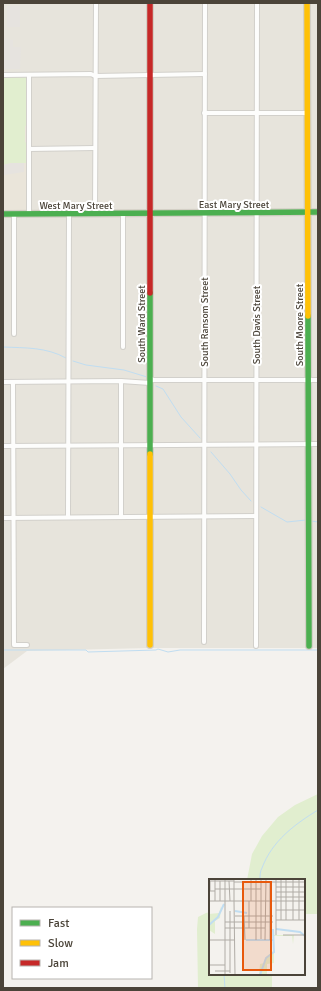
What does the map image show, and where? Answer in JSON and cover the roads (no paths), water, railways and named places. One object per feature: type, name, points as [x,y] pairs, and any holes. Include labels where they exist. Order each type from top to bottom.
[{"type":"street","points":[[95,214],[96,3]]},
{"type":"street","name":"South Ward Street","points":[[150,3],[150,644]]},
{"type":"street","name":"South Ransom Street","points":[[204,642],[205,3]]},
{"type":"street","name":"South Davis Street","points":[[256,646],[257,3]]},
{"type":"street","name":"South Moore Street","points":[[307,3],[309,646]]},
{"type":"street","points":[[3,75],[90,74],[95,76],[204,74]]},
{"type":"street","points":[[29,75],[29,214]]},
{"type":"street","points":[[204,113],[307,113]]},
{"type":"street","points":[[29,149],[95,148]]},
{"type":"street","name":"East Mary Street","points":[[150,213],[318,212]]},
{"type":"street","name":"West Mary Street","points":[[3,214],[150,213]]},
{"type":"street","points":[[14,214],[14,334]]},
{"type":"street","points":[[68,517],[69,214]]},
{"type":"street","points":[[123,214],[123,347]]},
{"type":"street","points":[[3,382],[318,380]]},
{"type":"street","points":[[121,381],[121,517]]},
{"type":"street","points":[[13,382],[14,645],[27,645]]},
{"type":"street","points":[[3,446],[318,444]]},
{"type":"street","points":[[3,518],[256,516]]},
{"type":"waterway","points":[[3,347],[43,350],[66,358]]},
{"type":"waterway","points":[[73,361],[86,365],[124,370],[147,377]]},
{"type":"waterway","points":[[156,386],[163,389],[181,417],[200,438]]},
{"type":"waterway","points":[[211,452],[251,501]]},
{"type":"waterway","points":[[261,507],[287,522],[306,520]]},
{"type":"waterway","points":[[311,521],[318,522]]},
{"type":"waterway","points":[[3,650],[86,650],[88,652],[158,649],[168,652],[180,650],[318,650]]},
{"type":"waterway","points":[[260,879],[261,871],[266,858],[278,841],[293,827],[318,810]]},
{"type":"waterway","points":[[224,975],[225,988]]}]
